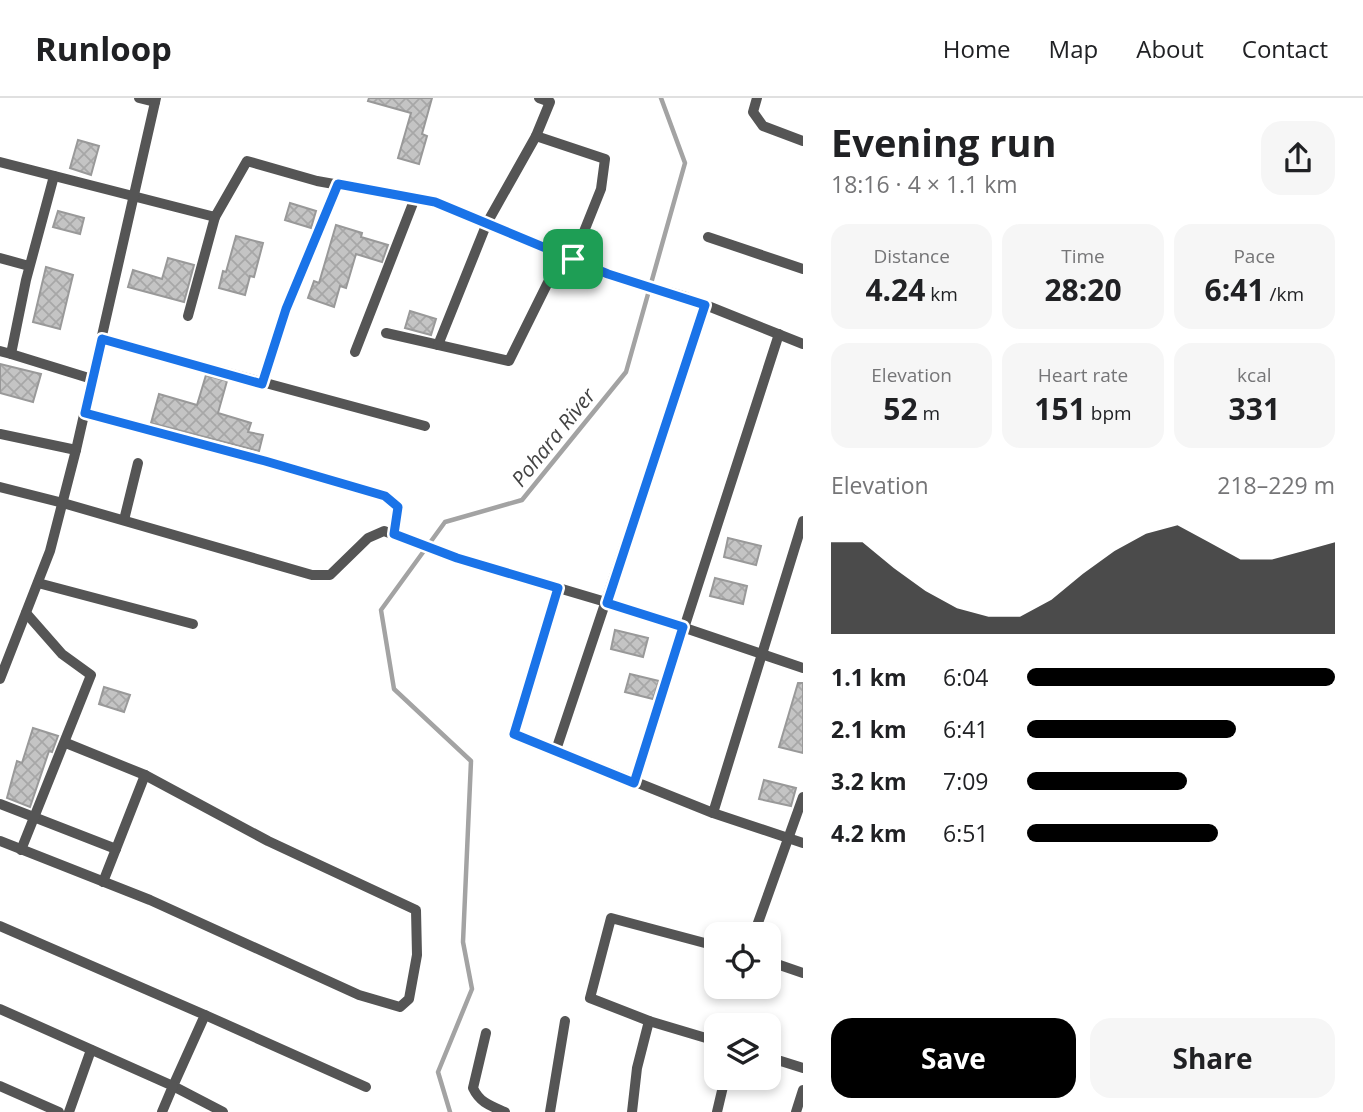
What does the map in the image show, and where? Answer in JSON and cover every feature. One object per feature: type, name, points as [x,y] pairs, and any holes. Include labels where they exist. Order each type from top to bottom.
[{"type":"street","points":[[0,679],[50,551],[85,413],[155,100],[139,98]]},
{"type":"street","points":[[438,345],[487,223],[536,135],[550,102],[539,98]]},
{"type":"street","points":[[757,98],[753,112],[763,126],[803,141]]},
{"type":"street","points":[[386,333],[509,362],[601,189],[605,159],[536,135]]},
{"type":"street","points":[[188,316],[215,216],[247,161],[338,184],[435,202],[608,274],[683,296],[803,344]]},
{"type":"street","points":[[0,162],[215,216]]},
{"type":"street","points":[[54,176],[6,353],[92,379]]},
{"type":"street","points":[[262,384],[286,309],[338,184]]},
{"type":"street","points":[[355,352],[415,198]]},
{"type":"street","points":[[708,237],[803,269]]},
{"type":"street","points":[[0,258],[29,266]]},
{"type":"street","points":[[556,750],[705,305]]},
{"type":"street","points":[[634,783],[779,334]]},
{"type":"street","points":[[102,339],[425,426]]},
{"type":"street","points":[[85,413],[385,496],[398,507],[400,536]]},
{"type":"street","points":[[0,434],[76,450]]},
{"type":"street","points":[[124,520],[138,463]]},
{"type":"street","points":[[0,487],[312,575],[330,575],[369,538],[384,531],[457,558],[683,627],[803,668]]},
{"type":"street","points":[[713,813],[803,521]]},
{"type":"street","points":[[38,583],[192,624]]},
{"type":"street","points":[[558,588],[514,734],[713,813],[803,843]]},
{"type":"street","points":[[21,849],[66,743],[91,675],[62,653],[26,613]]},
{"type":"street","points":[[0,841],[150,900],[359,995],[400,1007],[409,999],[416,955],[416,910],[268,841],[145,775],[66,743]]},
{"type":"street","points":[[103,882],[145,775]]},
{"type":"street","points":[[758,922],[803,797]]},
{"type":"street","points":[[0,804],[116,849]]},
{"type":"street","points":[[704,943],[611,918],[590,998],[649,1021],[704,1037]]},
{"type":"street","points":[[0,926],[366,1087]]},
{"type":"street","points":[[781,965],[803,972]]},
{"type":"street","points":[[0,1009],[173,1086],[223,1112]]},
{"type":"street","points":[[162,1112],[205,1015]]},
{"type":"street","points":[[550,1112],[565,1021]]},
{"type":"street","points":[[632,1112],[637,1068],[649,1021]]},
{"type":"street","points":[[486,1033],[473,1088],[484,1103],[505,1112]]},
{"type":"street","points":[[69,1112],[91,1050]]},
{"type":"street","points":[[781,1061],[803,1068]]},
{"type":"street","points":[[0,1086],[59,1112]]},
{"type":"street","points":[[717,1112],[722,1090]]},
{"type":"street","points":[[796,1112],[803,1090]]},
{"type":"building","points":[[369,98],[432,98],[422,134],[427,136],[419,164],[398,158],[411,113],[368,101]]},
{"type":"building","points":[[78,140],[99,146],[91,175],[70,168]]},
{"type":"building","points":[[290,203],[316,211],[311,228],[285,220]]},
{"type":"building","points":[[58,211],[84,218],[80,234],[53,227]]},
{"type":"building","points":[[336,225],[362,233],[361,237],[388,245],[382,262],[356,254],[346,288],[340,286],[334,307],[308,298],[314,281],[319,283]]},
{"type":"building","points":[[236,236],[263,243],[254,277],[250,276],[245,295],[219,288]]},
{"type":"building","points":[[168,258],[194,265],[184,302],[128,287],[133,270],[162,279]]},
{"type":"building","points":[[46,267],[73,275],[60,329],[33,322]]},
{"type":"building","points":[[410,311],[436,319],[431,335],[405,328]]},
{"type":"building","points":[[0,364],[41,374],[33,402],[0,393]]},
{"type":"building","points":[[206,375],[227,381],[218,413],[251,423],[248,432],[263,435],[259,451],[151,423],[159,394],[197,405]]},
{"type":"building","points":[[728,538],[761,546],[756,565],[724,557]]},
{"type":"building","points":[[715,578],[747,586],[743,604],[710,596]]},
{"type":"building","points":[[615,630],[648,638],[643,657],[611,649]]},
{"type":"building","points":[[630,674],[659,681],[653,699],[625,692]]},
{"type":"building","points":[[798,683],[803,683],[803,753],[779,747]]},
{"type":"building","points":[[104,687],[130,695],[124,712],[99,704]]},
{"type":"building","points":[[33,728],[58,736],[52,752],[49,751],[30,807],[7,798],[17,761],[22,763]]},
{"type":"building","points":[[764,780],[796,788],[791,806],[759,799]]},
{"type":"waterway","name":"Pohara River","points":[[450,1112],[438,1072],[472,989],[463,942],[471,761],[394,689],[381,610],[445,522],[522,500],[626,372],[685,163],[661,98]]},
{"type":"route","points":[[338,184],[435,202],[573,259],[608,274],[705,305],[607,603],[683,627],[634,783],[514,734],[558,588],[457,558],[394,534],[398,507],[385,496],[85,413],[102,339],[262,384],[286,309],[338,184]]}]
